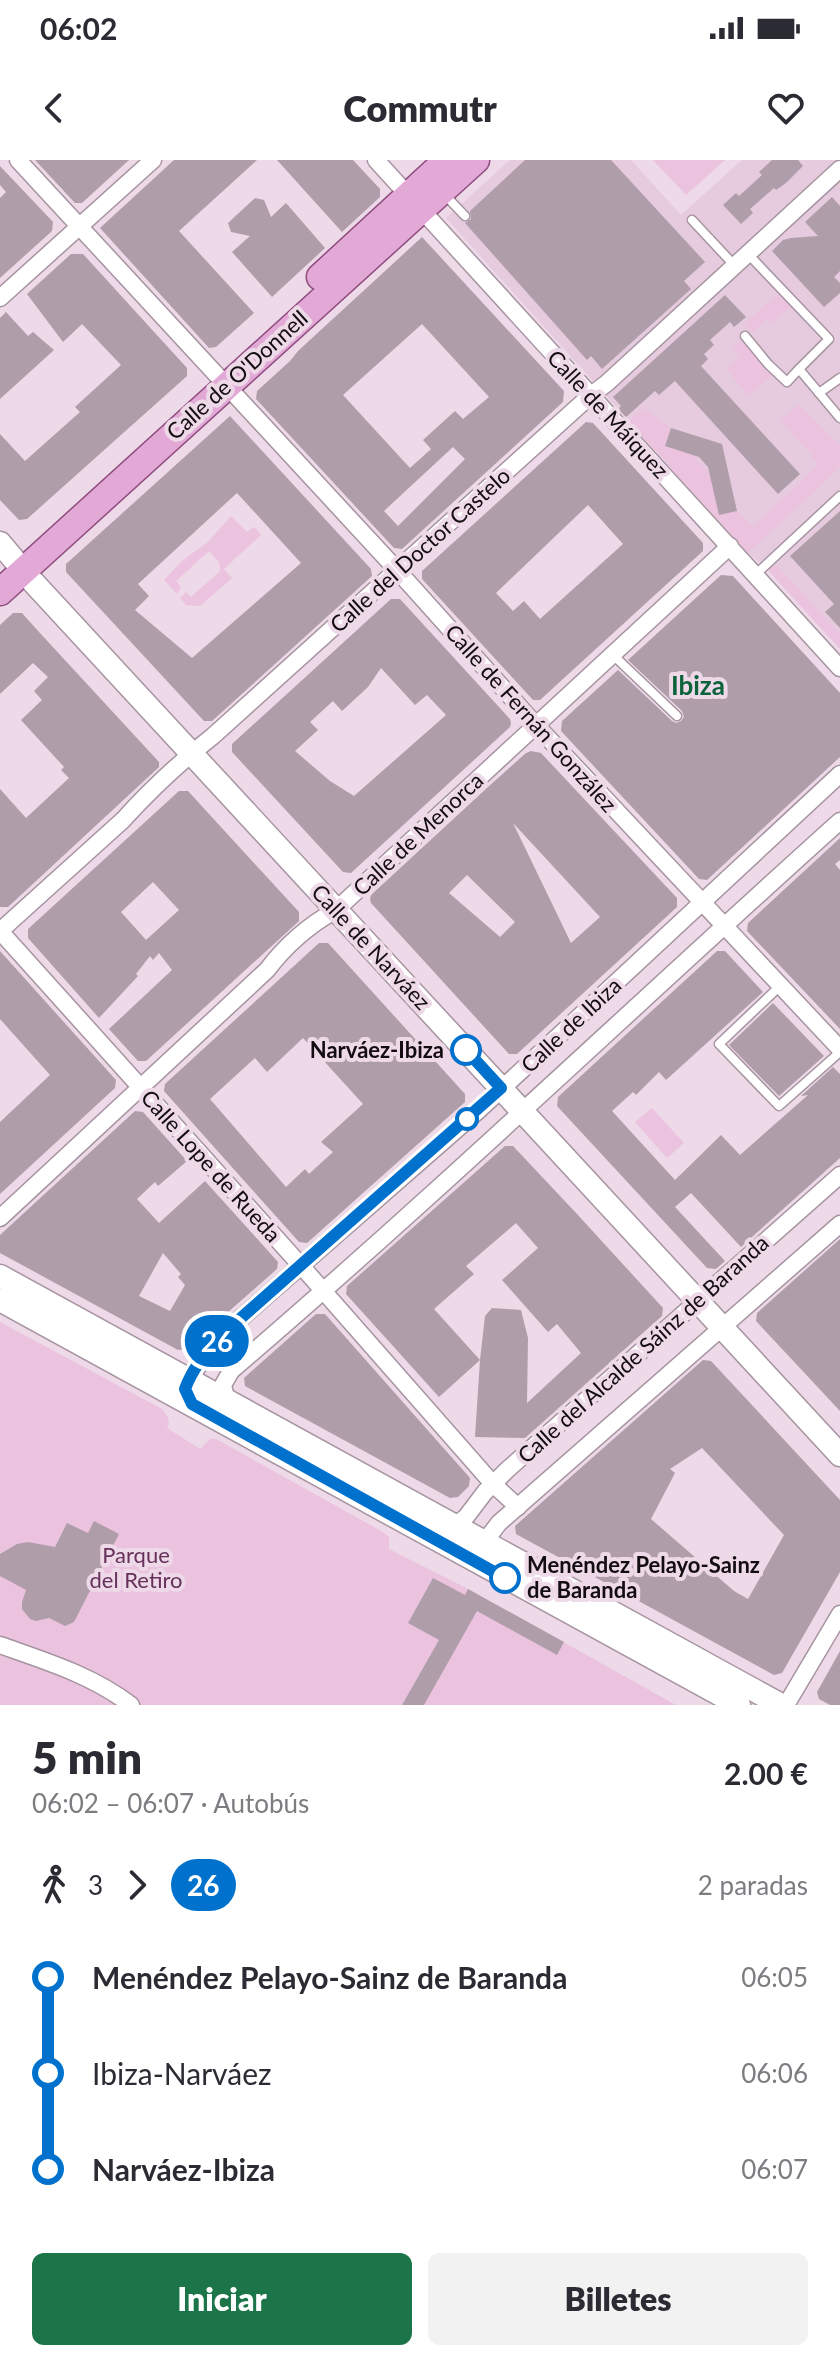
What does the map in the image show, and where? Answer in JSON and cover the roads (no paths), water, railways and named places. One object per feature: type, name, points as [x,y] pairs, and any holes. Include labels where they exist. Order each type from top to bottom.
[{"type":"main road","name":"Calle de O'Donnell","points":[[0,592],[9,560],[220,380],[415,203],[439,176],[476,160]]},
{"type":"main road","name":"Calle de Narváez","points":[[9,560],[192,753],[840,1455]]},
{"type":"main road","points":[[0,1276],[784,1705]]},
{"type":"main road","points":[[0,1300],[739,1705]]},
{"type":"street","name":"Calle de Fernán González","points":[[18,160],[535,724],[840,1051]]},
{"type":"street","points":[[0,298],[153,160]]},
{"type":"street","name":"Calle de Máiquez","points":[[376,160],[840,668]]},
{"type":"street","name":"Calle del Doctor Castelo","points":[[0,931],[123,820],[138,801],[607,383],[840,169]]},
{"type":"street","name":"Calle de Menorca","points":[[0,1218],[267,970],[278,956],[314,923],[336,910],[730,546]]},
{"type":"street","name":"Calle de Ibiza","points":[[189,1378],[224,1333],[501,1088],[840,774]]},
{"type":"street","name":"Calle de Ibiza","points":[[226,1398],[223,1385],[226,1377],[245,1359],[428,1199],[840,821]]},
{"type":"street","name":"Calle Lope de Rueda","points":[[0,931],[301,1265],[493,1484],[518,1507]]},
{"type":"street","name":"Calle del Alcalde Sáinz de Baranda","points":[[450,1523],[460,1522],[466,1517],[493,1484],[840,1175]]},
{"type":"street","name":"Calle del Alcalde Sáinz de Baranda","points":[[485,1541],[499,1523],[840,1224]]},
{"type":"street","points":[[224,1333],[230,1350],[245,1359]]},
{"type":"street","points":[[189,1378],[185,1389],[192,1404]]},
{"type":"street","points":[[390,1514],[410,1517],[463,1546],[473,1547],[485,1541]]},
{"type":"street","points":[[784,1705],[840,1614]]},
{"type":"street","points":[[0,1645],[70,1670],[106,1687],[131,1705]]},
{"type":"street","points":[[698,1682],[753,1705]]},
{"type":"lane","points":[[439,176],[465,216]]},
{"type":"lane","points":[[692,220],[735,266]]},
{"type":"lane","points":[[745,336],[787,382],[829,339],[748,254]]},
{"type":"lane","points":[[799,369],[840,418]]},
{"type":"lane","points":[[819,393],[840,378]]},
{"type":"lane","points":[[755,575],[840,496]]},
{"type":"lane","points":[[611,654],[677,716]]},
{"type":"lane","points":[[780,986],[719,1044],[779,1106],[840,1051]]},
{"type":"place","name":"Narváez-Ibiza","points":[[466,1050]]},
{"type":"place","name":"Menéndez Pelayo-Sainz de Baranda","points":[[505,1578]]},
{"type":"district","name":"Ibiza","points":[[698,686]]},
{"type":"park label","name":"Parque del Retiro","points":[[136,1568]]}]
